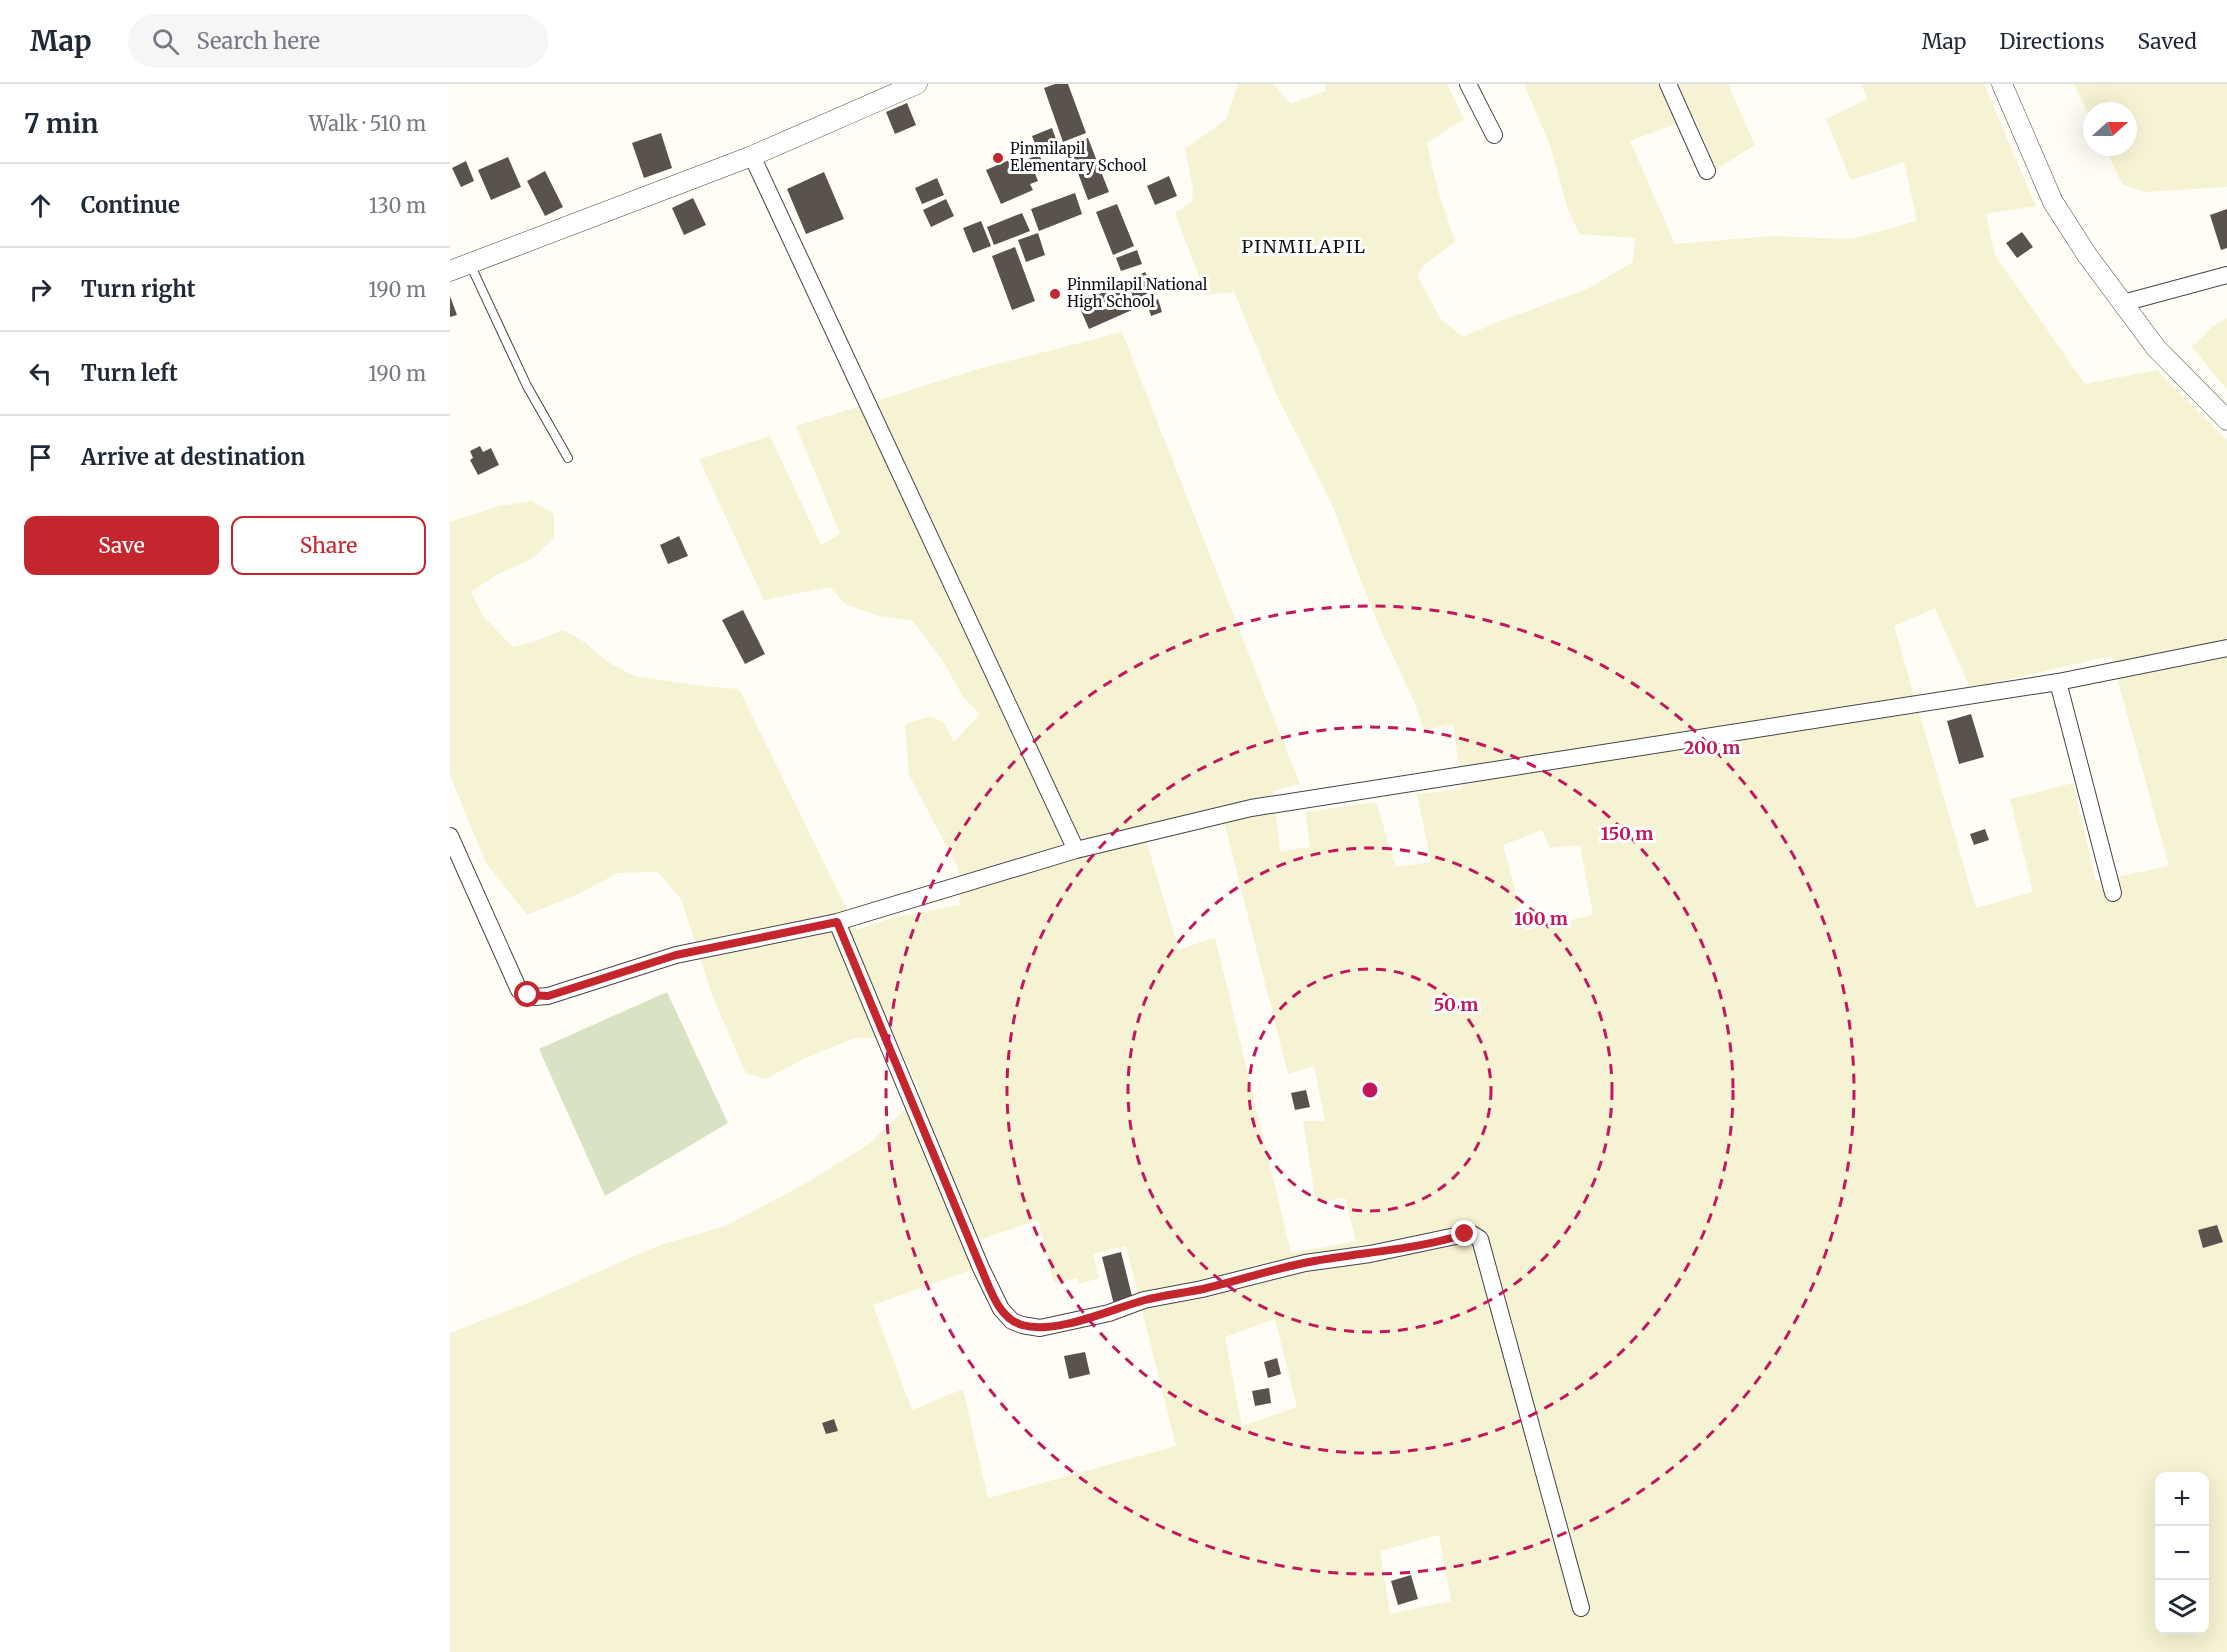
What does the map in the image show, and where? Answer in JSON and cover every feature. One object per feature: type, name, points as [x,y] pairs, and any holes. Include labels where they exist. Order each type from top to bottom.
[{"type":"street","points":[[450,271],[752,156],[917,84]]},
{"type":"street","points":[[1468,84],[1494,135]]},
{"type":"street","points":[[1668,84],[1707,171]]},
{"type":"street","points":[[2002,84],[2053,202],[2087,255],[2156,348],[2227,420]]},
{"type":"street","points":[[752,156],[1076,850]]},
{"type":"street","points":[[2123,303],[2227,276]]},
{"type":"street","points":[[450,836],[519,990],[535,997],[548,996],[676,955],[837,922],[1076,850],[1251,808],[2058,682],[2227,648]]},
{"type":"street","points":[[2058,682],[2113,893]]},
{"type":"street","points":[[837,922],[981,1268],[1000,1309],[1012,1321],[1040,1328],[1109,1313],[1144,1300],[1202,1289],[1305,1263],[1370,1254],[1465,1234],[1472,1234],[1480,1239],[1581,1608]]},
{"type":"lane","points":[[470,263],[527,386],[568,458]]},
{"type":"shaded area","points":[[1238,84],[1273,84],[1291,104],[1325,91],[1325,84],[1447,84],[1464,119],[1427,143],[1437,187],[1455,241],[1421,268],[1418,277],[1440,318],[1463,337],[1587,289],[1633,262],[1635,238],[1579,234],[1567,207],[1551,148],[1524,84],[1728,84],[1755,145],[1717,169],[1694,117],[1630,141],[1675,244],[1771,236],[1851,239],[1917,221],[1904,162],[1851,180],[1826,119],[1867,99],[1862,84],[1984,84],[2036,206],[1986,214],[1995,255],[2085,384],[2157,370],[2227,440],[2227,1652],[450,1652],[450,1333],[530,1302],[660,1245],[725,1226],[803,1185],[869,1144],[921,1093],[895,1038],[855,1038],[808,1057],[765,1079],[746,1073],[714,1000],[681,899],[658,872],[618,873],[580,893],[527,915],[485,861],[450,775],[450,522],[499,506],[532,501],[554,514],[554,538],[532,559],[496,575],[471,592],[483,616],[513,647],[563,630],[586,643],[606,661],[634,676],[739,689],[857,930],[894,917],[960,905],[958,868],[909,775],[905,724],[931,716],[944,723],[954,742],[980,714],[964,698],[942,660],[913,621],[879,616],[845,604],[830,587],[764,600],[699,459],[770,436],[821,545],[840,534],[796,426],[978,369],[1122,332],[1300,784],[1273,791],[1280,851],[1310,847],[1305,812],[1376,802],[1396,867],[1431,862],[1417,794],[1462,789],[1453,724],[1424,730],[1413,699],[1377,622],[1330,500],[1278,398],[1234,292],[1206,295],[1175,213],[1192,202],[1193,188],[1185,149],[1226,119]],"holes":[[[1935,608],[1970,688],[2111,656],[2169,866],[2096,881],[2073,783],[2010,799],[2033,892],[1976,908],[1894,626]],[[1224,821],[1288,1074],[1314,1066],[1325,1121],[1303,1121],[1316,1202],[1345,1198],[1356,1241],[1291,1253],[1215,937],[1179,950],[1146,840]],[[1542,830],[1550,848],[1580,845],[1593,915],[1526,930],[1503,845]],[[1038,1220],[1054,1283],[1077,1278],[1080,1284],[1099,1278],[1093,1254],[1126,1246],[1176,1446],[988,1498],[963,1389],[912,1410],[873,1305],[985,1265],[978,1240]],[[1275,1319],[1297,1407],[1242,1426],[1225,1337]],[[1439,1535],[1451,1601],[1390,1614],[1380,1551]]]},
{"type":"shaded area","points":[[2074,84],[2227,84],[2227,187],[2144,192],[2122,184],[2109,156],[2137,156],[2137,102],[2083,102]]},
{"type":"shaded area","points":[[2227,318],[2227,390],[2192,347],[2213,326]]},
{"type":"green space","points":[[667,992],[728,1123],[605,1196],[539,1049]]},
{"type":"building","points":[[1055,84],[1068,84],[1086,133],[1063,142],[1044,88]]},
{"type":"building","points":[[907,103],[916,125],[895,134],[886,112]]},
{"type":"building","points":[[1052,128],[1057,142],[1037,149],[1032,136]]},
{"type":"building","points":[[661,133],[672,168],[644,178],[632,143]]},
{"type":"building","points":[[1088,138],[1109,192],[1088,200],[1068,146]]},
{"type":"building","points":[[1039,154],[1044,166],[1034,171],[1038,181],[1030,184],[1033,190],[1001,204],[986,170],[1021,155],[1024,161]]},
{"type":"building","points":[[508,157],[521,187],[491,200],[478,170]]},
{"type":"building","points":[[466,161],[474,181],[461,187],[452,168]]},
{"type":"building","points":[[545,171],[563,207],[545,216],[527,181]]},
{"type":"building","points":[[824,172],[844,219],[806,234],[787,189]]},
{"type":"building","points":[[1169,176],[1177,196],[1155,205],[1147,186]]},
{"type":"building","points":[[937,178],[944,195],[922,204],[915,188]]},
{"type":"building","points":[[1075,193],[1082,214],[1039,231],[1031,209]]},
{"type":"building","points":[[693,198],[706,225],[684,235],[672,208]]},
{"type":"building","points":[[946,199],[954,216],[931,227],[923,210]]},
{"type":"building","points":[[1117,204],[1134,246],[1113,255],[1096,212]]},
{"type":"building","points":[[2227,209],[2227,248],[2221,250],[2210,215]]},
{"type":"building","points":[[1022,213],[1030,231],[994,245],[987,227]]},
{"type":"building","points":[[981,221],[991,246],[973,253],[963,228]]},
{"type":"building","points":[[2022,232],[2033,247],[2017,258],[2006,243]]},
{"type":"building","points":[[1038,233],[1045,255],[1026,262],[1018,240]]},
{"type":"building","points":[[1015,247],[1035,301],[1012,310],[992,256]]},
{"type":"building","points":[[1137,250],[1142,264],[1121,271],[1116,258]]},
{"type":"building","points":[[1145,272],[1154,290],[1135,300],[1125,282]]},
{"type":"building","points":[[1121,284],[1132,310],[1089,329],[1078,304]]},
{"type":"building","points":[[450,296],[457,315],[450,317]]},
{"type":"building","points":[[1158,299],[1162,312],[1151,316],[1147,303]]},
{"type":"building","points":[[480,446],[483,452],[491,448],[499,465],[478,475],[470,460],[473,458],[470,451]]},
{"type":"building","points":[[679,536],[688,556],[668,564],[660,545]]},
{"type":"building","points":[[743,610],[765,654],[745,664],[722,620]]},
{"type":"building","points":[[1971,714],[1984,757],[1959,764],[1947,721]]},
{"type":"building","points":[[1985,829],[1989,840],[1974,845],[1970,834]]},
{"type":"building","points":[[1306,1090],[1310,1107],[1295,1110],[1291,1093]]},
{"type":"building","points":[[2217,1225],[2223,1242],[2203,1248],[2198,1230]]},
{"type":"building","points":[[1121,1252],[1133,1300],[1114,1305],[1102,1257]]},
{"type":"building","points":[[1085,1352],[1090,1374],[1069,1379],[1064,1356]]},
{"type":"building","points":[[1277,1358],[1281,1374],[1268,1378],[1264,1362]]},
{"type":"building","points":[[1269,1388],[1271,1403],[1255,1406],[1252,1391]]},
{"type":"building","points":[[834,1419],[838,1431],[826,1434],[822,1423]]},
{"type":"building","points":[[1411,1575],[1418,1599],[1398,1605],[1391,1581]]},
{"type":"place","name":"Pinmilapil Elementary School","points":[[998,158]]},
{"type":"place","name":"Pinmilapil National High School","points":[[1055,294]]},
{"type":"district","name":"PINMILAPIL","points":[[1304,247]]},
{"type":"route","points":[[528,995],[548,996],[676,955],[837,922],[981,1268],[1000,1309],[1012,1321],[1022,1325],[1040,1328],[1076,1321],[1109,1313],[1144,1300],[1202,1289],[1305,1263],[1370,1254],[1455,1238],[1465,1234]]}]
